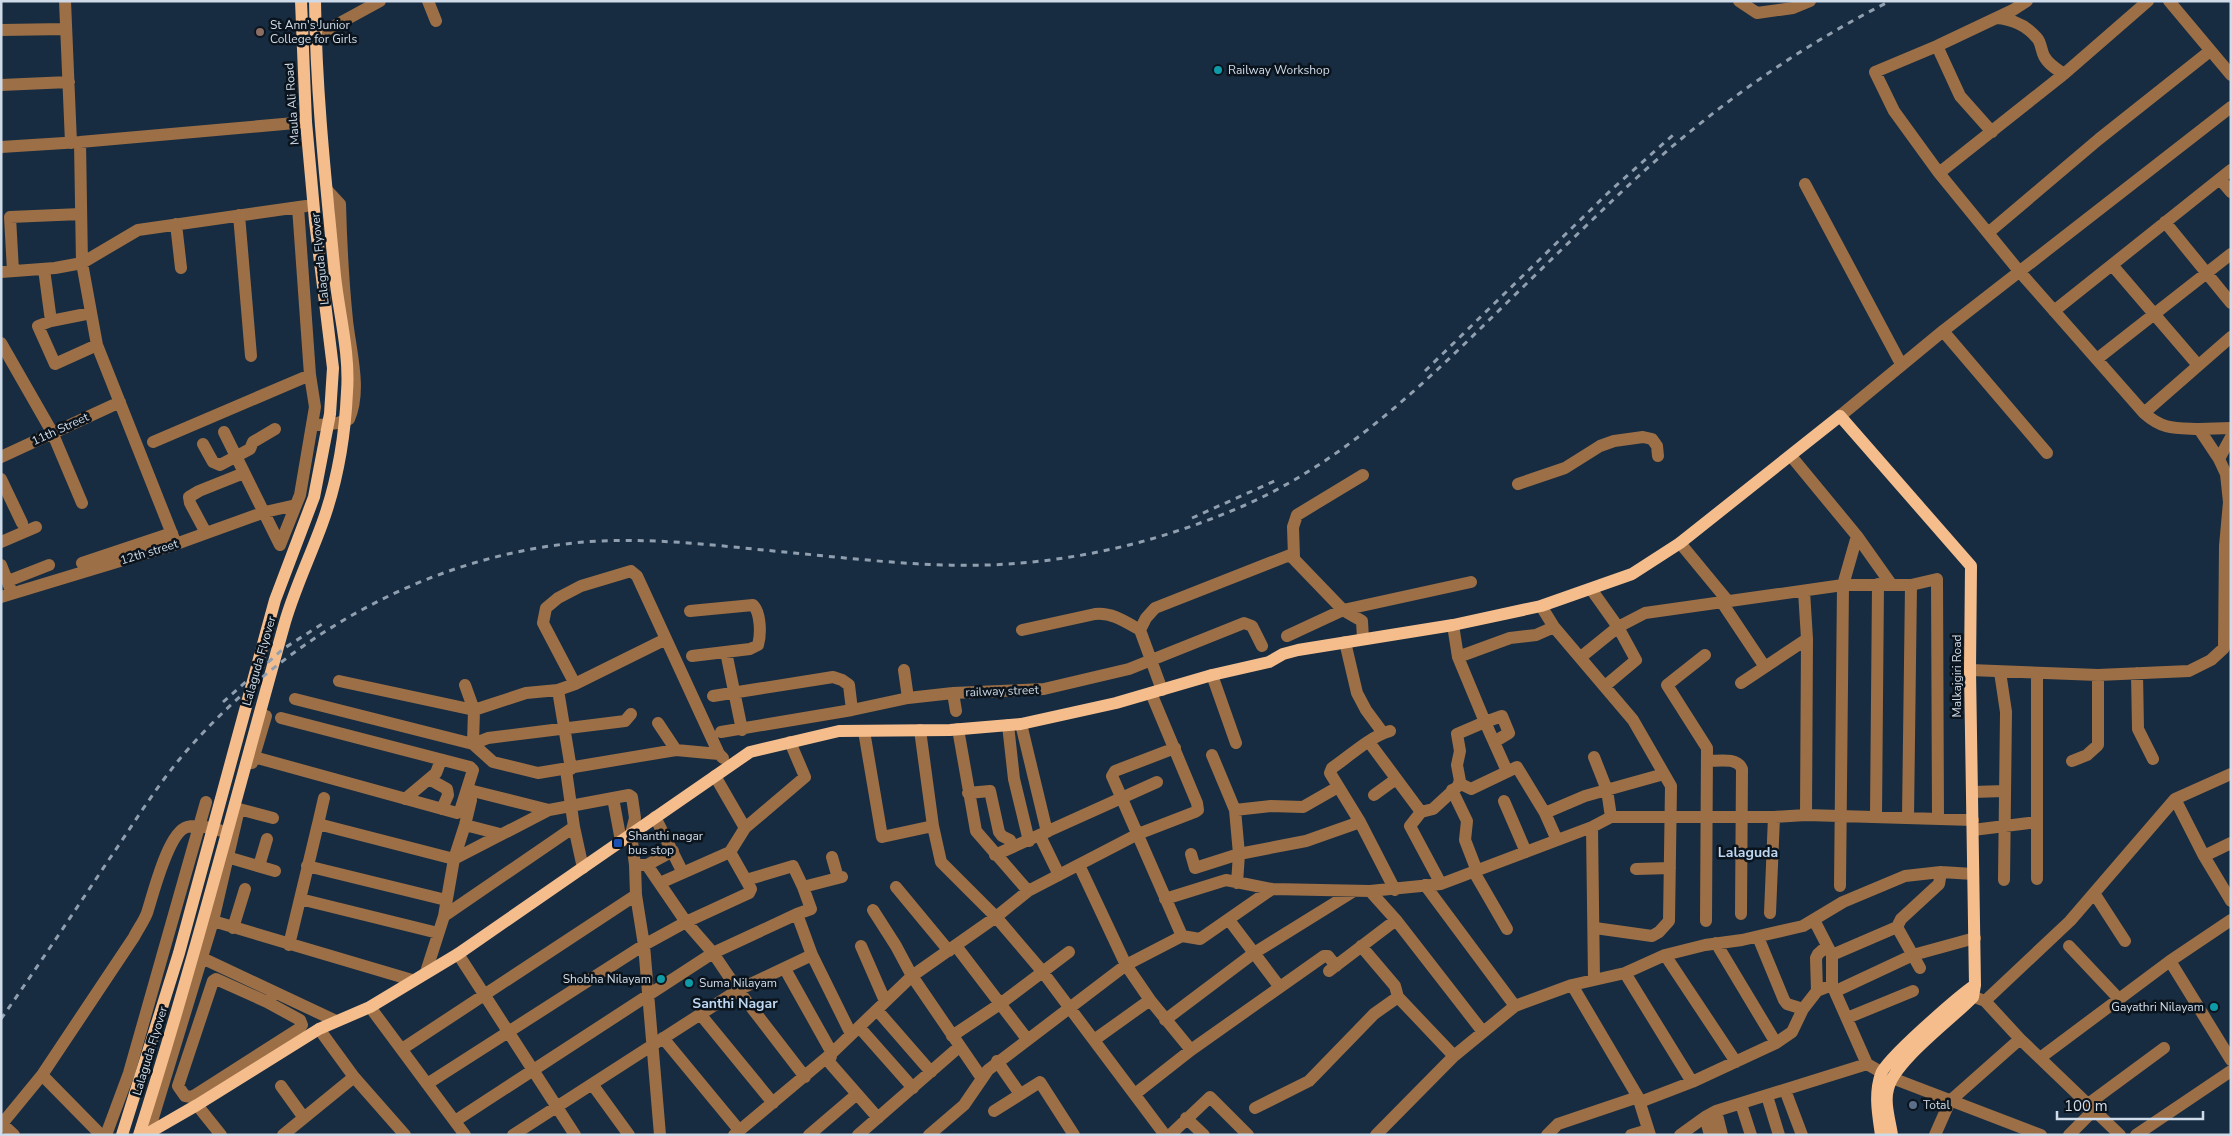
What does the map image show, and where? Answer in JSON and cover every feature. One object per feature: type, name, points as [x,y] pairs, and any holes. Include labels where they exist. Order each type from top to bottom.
[{"type":"main road","name":"Maula Ali Road","points":[[301,1],[306,122],[314,205]]},
{"type":"main road","points":[[315,1],[326,190]]},
{"type":"main road","name":"Lalaguda Flyover","points":[[144,1131],[290,605],[322,523],[339,454],[348,392],[348,369],[336,286],[326,190]]},
{"type":"main road","name":"Lalaguda Flyover","points":[[122,1135],[179,953],[276,600],[308,518],[324,451],[333,368],[314,205]]},
{"type":"main road","points":[[144,1131],[197,1105],[319,1029],[370,1007],[458,954],[750,752],[839,731],[958,729],[1021,724],[1116,703],[1212,675],[1269,662],[1283,654],[1298,650],[1453,625],[1541,606],[1632,574],[1680,543],[1840,416]]},
{"type":"main road","name":"Malkajgiri Road","points":[[1840,416],[1902,489],[1967,560],[1970,566],[1975,938],[1974,994]]},
{"type":"main road","points":[[1881,1135],[1877,1092],[1887,1075],[1906,1060],[1974,994]]},
{"type":"main road","points":[[1887,1075],[1887,1102],[1892,1135]]},
{"type":"street","points":[[65,1],[69,82],[81,214],[82,263],[96,345],[174,538]]},
{"type":"street","points":[[316,36],[380,1]]},
{"type":"street","points":[[428,1],[436,21]]},
{"type":"street","points":[[1739,1],[1757,13],[1793,8],[1810,1]]},
{"type":"street","points":[[2027,1],[2013,10],[1937,46],[1875,72],[1894,111],[1939,173],[2019,271],[2144,413],[2155,423],[2166,427],[2231,428]]},
{"type":"street","points":[[1939,173],[2064,74],[2148,1]]},
{"type":"street","points":[[2169,1],[2231,75]]},
{"type":"street","points":[[1993,18],[2010,19],[2038,38],[2044,56],[2053,67],[2064,74]]},
{"type":"street","points":[[1,30],[66,29]]},
{"type":"street","points":[[1937,46],[1960,96],[1992,132]]},
{"type":"street","points":[[1988,233],[2099,139],[2210,51]]},
{"type":"street","points":[[1,84],[69,82]]},
{"type":"street","points":[[1840,416],[1901,364],[2231,107]]},
{"type":"street","points":[[1,147],[75,143],[306,122]]},
{"type":"street","points":[[2054,311],[2231,170]]},
{"type":"street","points":[[2220,179],[2231,192]]},
{"type":"street","points":[[1805,184],[1901,364]]},
{"type":"street","points":[[312,425],[338,423],[349,419],[352,414],[355,382],[344,286],[340,204],[326,190]]},
{"type":"street","points":[[81,214],[10,217],[7,272],[82,263],[138,230],[314,205]]},
{"type":"street","points":[[224,432],[280,545],[300,495],[315,407],[310,376],[298,207]]},
{"type":"street","points":[[239,215],[251,356]]},
{"type":"street","points":[[2165,222],[2231,303]]},
{"type":"street","points":[[176,224],[181,268]]},
{"type":"street","points":[[2097,359],[2231,254]]},
{"type":"street","points":[[2112,265],[2197,364]]},
{"type":"street","points":[[44,269],[51,321]]},
{"type":"street","points":[[91,313],[51,321],[38,326],[55,364],[96,345]]},
{"type":"street","points":[[1943,331],[2047,452]]},
{"type":"street","points":[[2144,413],[2197,364],[2231,337]]},
{"type":"street","points":[[1,343],[52,432],[82,503]]},
{"type":"street","points":[[153,442],[310,376]]},
{"type":"street","name":"11th Street","points":[[1,457],[120,402]]},
{"type":"street","points":[[1970,670],[2098,675],[2189,671],[2211,660],[2224,648],[2229,502],[2226,474],[2219,459],[2199,429]]},
{"type":"street","points":[[203,444],[215,464],[220,465],[236,458],[250,449],[253,442],[275,430]]},
{"type":"street","points":[[1518,484],[1565,468],[1600,446],[1614,441],[1643,437],[1652,440],[1657,446],[1658,456]]},
{"type":"street","points":[[2219,459],[2231,437]]},
{"type":"street","points":[[1791,456],[1892,584]]},
{"type":"street","points":[[206,533],[190,504],[189,497],[244,473]]},
{"type":"street","points":[[1294,557],[1293,527],[1297,515],[1362,475]]},
{"type":"street","points":[[1,479],[22,523]]},
{"type":"street","name":"12th street","points":[[7,596],[89,563],[174,538],[206,533],[264,512],[296,505]]},
{"type":"street","points":[[1,542],[36,527]]},
{"type":"street","points":[[1840,886],[1843,585],[1856,536]]},
{"type":"street","points":[[1680,543],[1724,600],[1765,667]]},
{"type":"street","points":[[1140,630],[1146,618],[1155,608],[1286,556],[1294,557],[1343,610],[1362,621]]},
{"type":"street","points":[[1,565],[8,581],[7,596]]},
{"type":"street","points":[[8,581],[49,565]]},
{"type":"street","points":[[575,684],[543,623],[546,608],[558,598],[581,586],[631,571],[637,576],[719,754],[730,765]]},
{"type":"street","points":[[1581,657],[1618,628],[1645,613],[1724,600],[1843,585],[1911,585],[1938,579],[1938,819]]},
{"type":"street","points":[[1287,636],[1343,610],[1471,582]]},
{"type":"street","points":[[1876,816],[1878,584]]},
{"type":"street","points":[[1908,817],[1911,585]]},
{"type":"street","points":[[1591,589],[1618,628],[1636,661],[1604,686]]},
{"type":"street","points":[[1804,591],[1807,639],[1806,815]]},
{"type":"street","points":[[1363,639],[1362,621],[1376,603]]},
{"type":"street","points":[[690,611],[749,604],[758,611],[760,638],[758,645],[750,649],[692,656]]},
{"type":"street","points":[[1541,606],[1554,627],[1633,720],[1671,786],[1669,921],[1659,932],[1652,936],[1595,928]]},
{"type":"street","points":[[658,1042],[737,1133],[832,1053],[912,976],[1028,892],[1138,834],[1198,810],[1197,803],[1174,748],[1157,691],[1152,660],[1140,630],[1124,621],[1102,613],[1022,630]]},
{"type":"street","name":"railway street","points":[[721,732],[742,730],[908,698],[952,692],[1044,689],[1129,669],[1244,623],[1252,626],[1262,646]]},
{"type":"street","points":[[1453,625],[1458,656],[1507,771]]},
{"type":"street","points":[[1458,656],[1510,638],[1536,635],[1554,627]]},
{"type":"street","points":[[339,681],[474,710],[526,693],[558,690],[575,684],[666,639]]},
{"type":"street","points":[[1741,683],[1807,639]]},
{"type":"street","points":[[1346,642],[1357,693],[1366,710],[1386,732],[1332,768],[1331,776],[1360,822],[1396,890]]},
{"type":"street","points":[[726,652],[742,730]]},
{"type":"street","points":[[1705,655],[1668,685],[1708,748],[1706,921]]},
{"type":"street","points":[[904,670],[908,698]]},
{"type":"street","points":[[2000,672],[2006,712],[2004,880]]},
{"type":"street","points":[[2036,879],[2037,673]]},
{"type":"street","points":[[2137,674],[2138,729],[2153,759]]},
{"type":"street","points":[[1212,675],[1236,743]]},
{"type":"street","points":[[2072,761],[2087,755],[2098,745],[2098,675]]},
{"type":"street","points":[[713,696],[838,678],[849,685],[852,710]]},
{"type":"street","points":[[426,972],[444,916],[454,859],[473,791],[478,748],[474,710],[465,685]]},
{"type":"street","points":[[558,690],[566,730],[574,827],[583,868]]},
{"type":"street","points":[[952,692],[956,711]]},
{"type":"street","points":[[294,699],[478,748],[493,762],[538,773],[676,750],[719,754]]},
{"type":"street","points":[[478,748],[488,738],[566,730],[625,721],[632,714]]},
{"type":"street","points":[[144,1131],[213,921],[239,809],[266,716]]},
{"type":"street","points":[[1494,742],[1506,736],[1509,729],[1501,716],[1457,734],[1460,751],[1456,787],[1467,821],[1464,837],[1475,872],[1507,929]]},
{"type":"street","points":[[254,757],[457,813],[460,811],[473,770],[470,766],[281,718]]},
{"type":"street","points":[[658,723],[676,750]]},
{"type":"street","points":[[1021,724],[1039,836]]},
{"type":"street","points":[[1008,725],[1014,779],[1039,836],[1059,875]]},
{"type":"street","points":[[958,729],[976,831],[1028,892]]},
{"type":"street","points":[[920,730],[933,826],[941,862],[996,917],[1042,971],[1135,1094],[1162,1134],[1186,1118],[1210,1097],[1248,1135]]},
{"type":"street","points":[[864,731],[882,837],[933,826]]},
{"type":"street","points":[[660,883],[730,852],[745,828],[805,777],[790,742]]},
{"type":"street","points":[[1369,742],[1421,812]]},
{"type":"street","points":[[1174,748],[1114,772],[1113,778],[1182,936]]},
{"type":"street","points":[[1212,755],[1235,810],[1239,854],[1237,882]]},
{"type":"street","points":[[1594,757],[1607,790],[1611,817]]},
{"type":"street","points":[[405,799],[436,773],[441,760]]},
{"type":"street","points":[[1707,761],[1733,761],[1741,765],[1741,914]]},
{"type":"street","points":[[1456,787],[1470,789],[1514,767],[1518,768],[1545,814],[1557,840]]},
{"type":"street","points":[[1545,814],[1569,802],[1664,774]]},
{"type":"street","points":[[2120,1135],[1974,994],[2070,921],[2175,799],[2231,774]]},
{"type":"street","points":[[715,776],[745,828]]},
{"type":"street","points":[[429,779],[447,789],[448,795],[442,809]]},
{"type":"street","points":[[1374,795],[1396,779]]},
{"type":"street","points":[[995,855],[1157,782]]},
{"type":"street","points":[[1235,810],[1270,806],[1303,807],[1338,787]]},
{"type":"street","points":[[1441,884],[1411,829],[1411,823],[1421,812],[1433,809],[1456,787]]},
{"type":"street","points":[[1972,792],[2005,790]]},
{"type":"street","points":[[473,791],[549,810]]},
{"type":"street","points":[[968,793],[990,791],[999,832],[1010,840],[1013,847]]},
{"type":"street","points":[[318,824],[454,859],[549,810],[628,795],[631,796],[635,821],[626,837]]},
{"type":"street","points":[[289,945],[324,798]]},
{"type":"street","points":[[613,798],[626,837],[641,865],[660,883],[686,922],[714,953],[738,990],[805,1077]]},
{"type":"street","points":[[2175,799],[2204,856],[2231,901]]},
{"type":"street","points":[[1504,801],[1526,852]]},
{"type":"street","points":[[106,1135],[129,1073],[206,802]]},
{"type":"street","points":[[239,809],[273,818]]},
{"type":"street","points":[[1165,898],[1226,880],[1272,889],[1370,892],[1441,884],[1592,827],[1611,817],[1876,816],[1938,819],[1973,825],[2005,827],[2037,822]]},
{"type":"street","points":[[655,817],[683,873]]},
{"type":"street","points":[[1770,913],[1774,817]]},
{"type":"street","points":[[1191,854],[1195,868],[1239,854],[1306,841],[1360,822]]},
{"type":"street","points":[[465,825],[500,834]]},
{"type":"street","points":[[14,1135],[2,1124],[42,1076],[146,916],[162,863],[175,837],[182,829],[188,826],[198,826],[233,834]]},
{"type":"street","points":[[444,916],[574,827]]},
{"type":"street","points":[[1592,827],[1595,928],[1594,980]]},
{"type":"street","points":[[259,866],[267,838]]},
{"type":"street","points":[[2204,856],[2231,843]]},
{"type":"street","points":[[641,865],[672,851]]},
{"type":"street","points":[[427,1084],[644,945],[686,922],[749,893],[750,888],[730,852]]},
{"type":"street","points":[[227,857],[275,871]]},
{"type":"street","points":[[804,887],[840,877],[832,858]]},
{"type":"street","points":[[641,865],[636,895],[644,945],[648,998],[658,1042],[660,1135]]},
{"type":"street","points":[[1079,865],[1126,965],[1165,1020],[1191,1050]]},
{"type":"street","points":[[308,866],[446,900]]},
{"type":"street","points":[[455,1121],[648,998],[714,953],[811,909],[804,887],[793,866],[746,880]]},
{"type":"street","points":[[1636,869],[1670,868]]},
{"type":"street","points":[[1376,1135],[1454,1056],[1515,1006],[1572,985],[1625,973],[1666,955],[1803,926],[1843,902],[1905,876],[1941,872],[1973,874]]},
{"type":"street","points":[[1547,1135],[1558,1124],[1692,1082],[1776,1043],[1792,1032],[1803,1009],[1817,991],[1816,958],[1818,954],[1897,927],[1901,919],[1939,884],[1941,872]]},
{"type":"street","points":[[1425,885],[1515,1006]]},
{"type":"street","points":[[896,887],[952,948],[1027,1039]]},
{"type":"street","points":[[931,1134],[964,1105],[981,1077],[997,1061],[1126,965],[1182,936],[1200,939],[1272,889]]},
{"type":"street","points":[[233,928],[246,890]]},
{"type":"street","points":[[1165,1020],[1254,953],[1354,891]]},
{"type":"street","points":[[1370,892],[1396,920],[1483,1032]]},
{"type":"street","points":[[2094,893],[2125,941]]},
{"type":"street","points":[[402,1049],[636,895]]},
{"type":"street","points":[[300,899],[438,933]]},
{"type":"street","points":[[873,910],[912,976],[959,1048],[981,1077]]},
{"type":"street","points":[[797,914],[812,955],[855,1031],[913,1088]]},
{"type":"street","points":[[1229,920],[1279,986]]},
{"type":"street","points":[[1135,1094],[1191,1050],[1279,986],[1326,955],[1333,968],[1396,920]]},
{"type":"street","points":[[1814,920],[1829,951],[1834,988],[1867,1064],[1887,1075],[1950,1101],[2041,1135]]},
{"type":"street","points":[[2040,1058],[2117,997],[2231,920]]},
{"type":"street","points":[[213,921],[412,980]]},
{"type":"street","points":[[1897,927],[1920,968]]},
{"type":"street","points":[[1758,937],[1784,1000],[1788,1004],[1803,1009]]},
{"type":"street","points":[[1817,991],[1834,988],[1913,955],[1975,938]]},
{"type":"street","points":[[1716,943],[1776,1043]]},
{"type":"street","points":[[861,946],[881,1005],[931,1072]]},
{"type":"street","points":[[1361,946],[1395,986],[1398,997],[1454,1056]]},
{"type":"street","points":[[2069,946],[2117,997]]},
{"type":"street","points":[[952,1036],[1000,1004],[1069,952]]},
{"type":"street","points":[[458,954],[575,1135]]},
{"type":"street","points":[[515,1134],[738,990],[812,955]]},
{"type":"street","points":[[1666,955],[1736,1062]]},
{"type":"street","points":[[202,958],[271,998],[300,1020],[302,1025],[192,1096],[185,1096],[178,1086],[213,981],[216,979],[271,998],[336,1022]]},
{"type":"street","points":[[2170,961],[2231,1060]]},
{"type":"street","points":[[785,969],[832,1053],[829,1062],[878,1118]]},
{"type":"street","points":[[1625,973],[1692,1082]]},
{"type":"street","points":[[2117,997],[2130,984]]},
{"type":"street","points":[[1572,985],[1639,1099],[1649,1132],[1632,1135]]},
{"type":"street","points":[[1847,1018],[1913,991]]},
{"type":"street","points":[[1255,1108],[1309,1081],[1374,1014],[1398,997]]},
{"type":"street","points":[[1094,1040],[1150,1000]]},
{"type":"street","points":[[370,1007],[465,1135]]},
{"type":"street","points":[[700,1014],[773,1103]]},
{"type":"street","points":[[319,1029],[354,1077],[405,1135]]},
{"type":"street","points":[[1935,1135],[1950,1101],[2020,1039]]},
{"type":"street","points":[[858,1135],[959,1048]]},
{"type":"street","points":[[2069,1135],[2091,1107],[2164,1048]]},
{"type":"street","points":[[997,1061],[1020,1094]]},
{"type":"street","points":[[1680,1135],[1710,1114],[1867,1064]]},
{"type":"street","points":[[2136,1135],[2231,1071]]},
{"type":"street","points":[[42,1076],[102,1135]]},
{"type":"street","points":[[283,1135],[354,1077]]},
{"type":"street","points":[[994,1110],[1036,1083],[1042,1083],[1074,1135]]},
{"type":"street","points":[[592,1084],[628,1135]]},
{"type":"street","points":[[281,1086],[304,1118]]},
{"type":"street","points":[[1785,1090],[1802,1135]]},
{"type":"street","points":[[809,1135],[857,1094]]},
{"type":"street","points":[[1764,1096],[1774,1135]]},
{"type":"street","points":[[1764,1096],[1779,1135]]},
{"type":"street","points":[[1738,1104],[1745,1135]]},
{"type":"street","points":[[1738,1104],[1751,1135]]},
{"type":"street","points":[[197,1105],[221,1135]]},
{"type":"street","points":[[1710,1114],[1710,1135]]},
{"type":"street","points":[[1710,1114],[1722,1135]]},
{"type":"street","points":[[1186,1118],[1204,1135]]},
{"type":"railway","points":[[1,1019],[145,805],[183,755],[224,711],[270,671],[318,636],[370,606],[424,580],[480,561],[539,548],[599,541],[672,542],[891,562],[939,565],[988,565],[1054,559],[1118,548],[1182,530],[1243,506],[1277,490],[1309,471],[1370,428],[1399,404],[1481,328],[1612,201],[1709,116],[1744,90],[1815,43],[1890,1]]},
{"type":"railway","points":[[1425,371],[1611,190],[1673,135]]},
{"type":"railway","points":[[1192,518],[1279,479]]},
{"type":"railway","points":[[223,702],[283,649],[325,622]]},
{"type":"place","name":"St Ann's Junior College for Girls","points":[[260,32]]},
{"type":"place","name":"Railway Workshop","points":[[1218,70]]},
{"type":"place","name":"Shanthi nagar bus stop","points":[[618,843]]},
{"type":"place","name":"Shobha Nilayam","points":[[661,979]]},
{"type":"place","name":"Suma Nilayam","points":[[689,983]]},
{"type":"place","name":"Gayathri Nilayam","points":[[2214,1007]]},
{"type":"place","name":"Total","points":[[1913,1105]]},
{"type":"district","name":"Lalaguda","points":[[1748,852]]},
{"type":"district","name":"Santhi Nagar","points":[[735,1003]]}]
